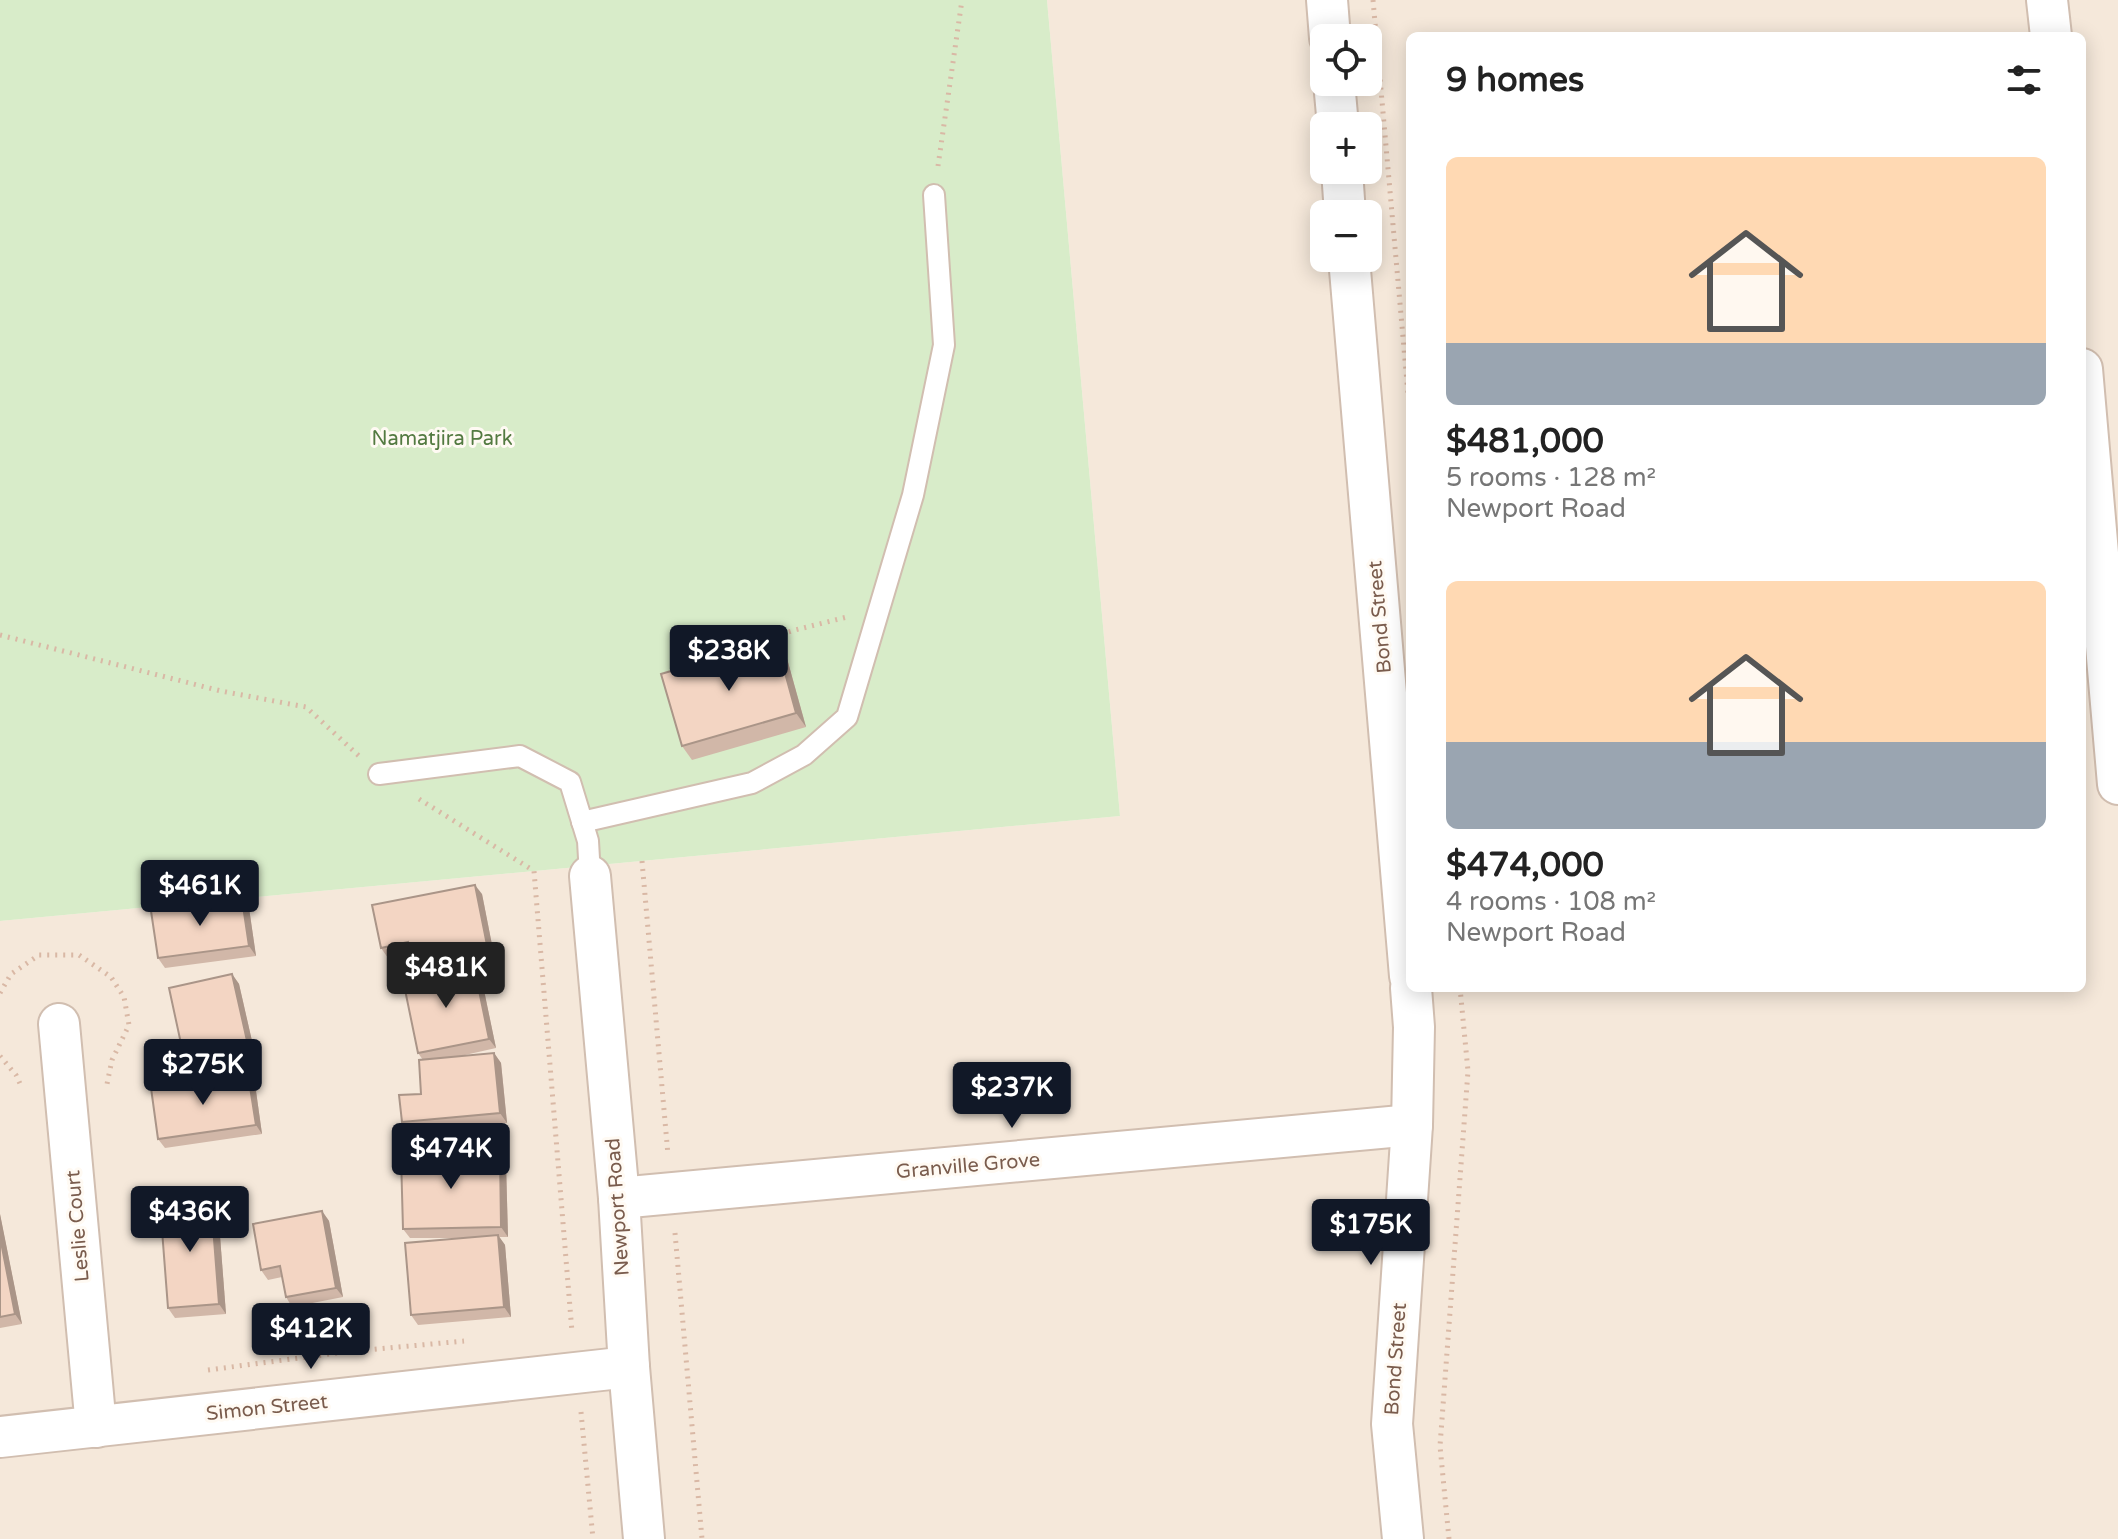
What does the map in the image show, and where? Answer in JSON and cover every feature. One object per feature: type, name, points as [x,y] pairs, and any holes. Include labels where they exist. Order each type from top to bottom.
[{"type":"street","points":[[1327,0],[1329,24]]},
{"type":"street","points":[[2047,0],[2051,32]]},
{"type":"street","name":"Bond Street","points":[[1350,272],[1406,929]]},
{"type":"street","points":[[2086,381],[2103,431],[2118,784]]},
{"type":"street","name":"Newport Road","points":[[590,876],[619,1198],[644,1539]]},
{"type":"street","name":"Bond Street","points":[[1403,1539],[1392,1424],[1412,1125],[1414,1027],[1411,992]]},
{"type":"street","name":"Leslie Court","points":[[59,1024],[96,1427]]},
{"type":"street","name":"Granville Grove","points":[[619,1198],[1412,1125]]},
{"type":"street","name":"Simon Street","points":[[0,1437],[629,1367]]},
{"type":"lane","points":[[582,822],[752,783],[804,755],[847,717],[913,495],[944,345],[934,195]]},
{"type":"lane","points":[[379,774],[520,756],[570,782],[588,841],[590,876]]},
{"type":"path","points":[[934,195],[962,0]]},
{"type":"path","points":[[1373,0],[1406,371]]},
{"type":"path","points":[[674,667],[795,630],[879,609]]},
{"type":"path","points":[[0,635],[221,691],[306,707],[379,774],[534,871],[572,1332]]},
{"type":"path","points":[[1449,1539],[1440,1446],[1468,1071],[1460,992]]},
{"type":"path","points":[[581,1411],[593,1539]]},
{"type":"shaded area","points":[[1047,0],[2118,0],[2118,1539],[0,1539],[0,921],[1120,816]]},
{"type":"green space","name":"Namatjira Park","points":[[0,0],[1047,0],[1120,816],[0,921]]},
{"type":"building","points":[[776,640],[796,713],[682,746],[661,674]]},
{"type":"building","points":[[475,885],[487,945],[412,960],[408,942],[381,948],[372,905]]},
{"type":"building","points":[[242,899],[249,946],[158,958],[151,911]]},
{"type":"building","points":[[474,966],[489,1039],[418,1053],[403,980]]},
{"type":"building","points":[[232,974],[250,1054],[188,1076],[169,988]]},
{"type":"building","points":[[494,1053],[500,1113],[402,1122],[399,1095],[421,1094],[419,1060]]},
{"type":"building","points":[[248,1074],[256,1125],[158,1139],[151,1088]]},
{"type":"building","points":[[500,1154],[501,1227],[403,1229],[401,1156]]},
{"type":"building","points":[[211,1200],[219,1304],[168,1308],[160,1204]]},
{"type":"building","points":[[322,1211],[336,1288],[286,1297],[280,1266],[261,1270],[253,1224]]},
{"type":"building","points":[[498,1235],[504,1307],[411,1315],[405,1243]]},
{"type":"building","points":[[0,1237],[15,1314],[0,1317]]}]
